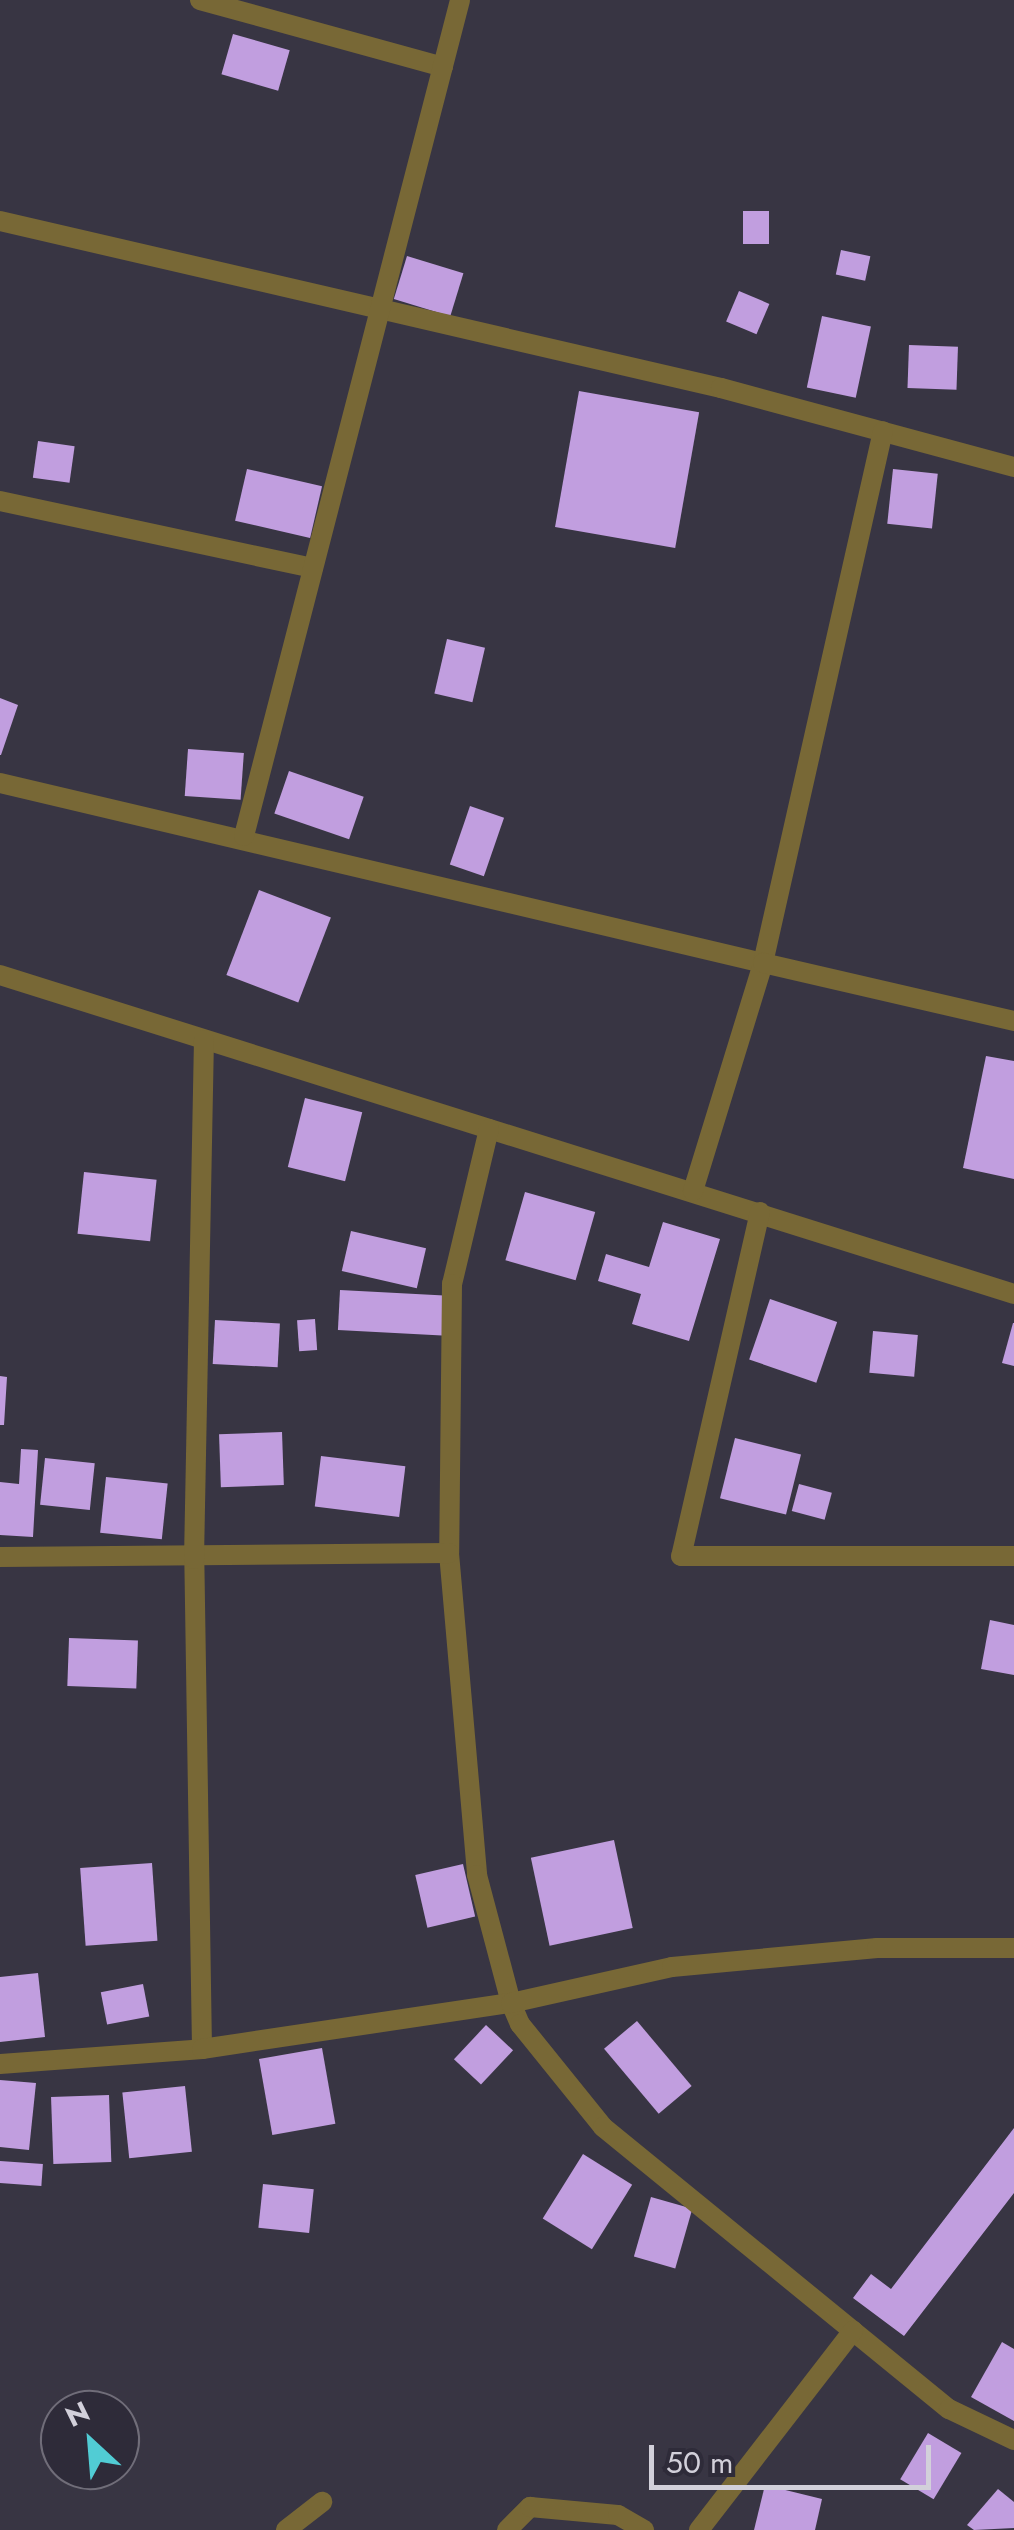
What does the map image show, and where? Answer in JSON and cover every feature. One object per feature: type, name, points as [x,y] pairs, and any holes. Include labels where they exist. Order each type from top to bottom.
[{"type":"street","points":[[200,0],[443,68]]},
{"type":"street","points":[[244,836],[460,0]]},
{"type":"street","points":[[0,221],[380,308],[1014,466]]},
{"type":"street","points":[[694,1191],[762,963],[883,431]]},
{"type":"street","points":[[0,501],[313,568]]},
{"type":"street","points":[[0,783],[244,836],[1014,1022]]},
{"type":"street","points":[[0,976],[1014,1294]]},
{"type":"street","points":[[202,2049],[194,1559],[204,1040]]},
{"type":"street","points":[[489,1129],[452,1284],[448,1553],[476,1874],[511,2003],[520,2024],[603,2127],[950,2409],[1014,2440]]},
{"type":"street","points":[[760,1212],[681,1556],[1014,1556]]},
{"type":"street","points":[[0,1557],[194,1559],[448,1553]]},
{"type":"street","points":[[0,2064],[202,2049],[511,2003],[672,1967],[877,1948],[1014,1948]]},
{"type":"street","points":[[700,2530],[854,2331]]},
{"type":"street","points":[[286,2530],[322,2502]]},
{"type":"street","points":[[507,2530],[530,2507],[618,2515],[644,2530]]},
{"type":"building","points":[[233,34],[290,50],[278,91],[221,74]]},
{"type":"building","points":[[743,211],[769,211],[769,244],[743,244]]},
{"type":"building","points":[[841,250],[870,256],[865,281],[836,274]]},
{"type":"building","points":[[407,256],[463,273],[450,316],[394,299]]},
{"type":"building","points":[[739,291],[769,304],[756,334],[726,321]]},
{"type":"building","points":[[822,316],[871,326],[856,398],[807,387]]},
{"type":"building","points":[[909,345],[958,347],[956,390],[907,388]]},
{"type":"building","points":[[579,391],[699,412],[675,548],[555,527]]},
{"type":"building","points":[[38,441],[75,446],[69,483],[33,478]]},
{"type":"building","points":[[247,469],[322,486],[310,538],[235,521]]},
{"type":"building","points":[[893,469],[938,474],[932,528],[887,524]]},
{"type":"building","points":[[447,639],[485,648],[472,702],[434,694]]},
{"type":"building","points":[[0,698],[18,705],[1,755],[0,755]]},
{"type":"building","points":[[188,749],[244,753],[241,800],[185,796]]},
{"type":"building","points":[[289,771],[364,797],[349,839],[274,814]]},
{"type":"building","points":[[470,806],[504,818],[484,876],[450,865]]},
{"type":"building","points":[[259,890],[331,918],[298,1003],[226,975]]},
{"type":"building","points":[[986,1056],[1014,1061],[1014,1179],[963,1168]]},
{"type":"building","points":[[305,1098],[362,1112],[345,1181],[288,1167]]},
{"type":"building","points":[[84,1172],[157,1180],[150,1241],[78,1234]]},
{"type":"building","points":[[525,1192],[595,1212],[576,1280],[505,1260]]},
{"type":"building","points":[[663,1222],[720,1239],[689,1341],[632,1324],[641,1294],[598,1281],[606,1254],[649,1267]]},
{"type":"building","points":[[351,1231],[426,1248],[417,1288],[342,1271]]},
{"type":"building","points":[[340,1290],[449,1296],[447,1336],[338,1330]]},
{"type":"building","points":[[770,1299],[837,1322],[816,1383],[749,1360]]},
{"type":"building","points":[[315,1319],[317,1350],[299,1351],[297,1320]]},
{"type":"building","points":[[215,1320],[280,1323],[278,1367],[213,1364]]},
{"type":"building","points":[[1014,1323],[1014,1366],[1002,1363]]},
{"type":"building","points":[[873,1331],[918,1335],[914,1377],[869,1373]]},
{"type":"building","points":[[0,1376],[7,1377],[4,1425],[0,1425]]},
{"type":"building","points":[[282,1432],[284,1485],[221,1487],[219,1434]]},
{"type":"building","points":[[735,1438],[801,1454],[786,1515],[720,1498]]},
{"type":"building","points":[[21,1449],[38,1450],[33,1537],[0,1535],[0,1482],[19,1484]]},
{"type":"building","points":[[321,1456],[405,1466],[399,1517],[315,1507]]},
{"type":"building","points":[[45,1458],[95,1463],[90,1510],[40,1505]]},
{"type":"building","points":[[106,1477],[168,1483],[162,1539],[100,1533]]},
{"type":"building","points":[[799,1484],[832,1493],[825,1520],[792,1511]]},
{"type":"building","points":[[990,1620],[1014,1625],[1014,1675],[981,1669]]},
{"type":"building","points":[[69,1638],[138,1640],[136,1688],[67,1686]]},
{"type":"building","points":[[614,1840],[633,1928],[550,1946],[531,1858]]},
{"type":"building","points":[[152,1863],[157,1941],[86,1946],[80,1868]]},
{"type":"building","points":[[463,1864],[475,1917],[427,1928],[415,1875]]},
{"type":"building","points":[[38,1973],[45,2037],[0,2042],[0,1977]]},
{"type":"building","points":[[143,1984],[149,2016],[107,2025],[101,1992]]},
{"type":"building","points":[[637,2021],[692,2086],[659,2114],[604,2049]]},
{"type":"building","points":[[486,2025],[513,2050],[481,2085],[454,2059]]},
{"type":"building","points":[[322,2048],[335,2124],[272,2135],[259,2059]]},
{"type":"building","points":[[0,2080],[36,2083],[29,2150],[0,2147]]},
{"type":"building","points":[[185,2086],[192,2152],[129,2158],[122,2093]]},
{"type":"building","points":[[109,2095],[111,2162],[53,2164],[51,2097]]},
{"type":"building","points":[[1014,2128],[1014,2193],[904,2336],[853,2298],[871,2274],[891,2289]]},
{"type":"building","points":[[583,2154],[632,2185],[592,2249],[543,2218]]},
{"type":"building","points":[[0,2161],[43,2164],[41,2186],[0,2183]]},
{"type":"building","points":[[263,2184],[314,2189],[309,2233],[258,2228]]},
{"type":"building","points":[[651,2197],[692,2209],[675,2268],[634,2257]]},
{"type":"building","points":[[1002,2342],[1014,2349],[1014,2421],[971,2397]]},
{"type":"building","points":[[928,2433],[961,2453],[934,2499],[900,2479]]},
{"type":"building","points":[[765,2485],[822,2499],[815,2530],[754,2530]]},
{"type":"building","points":[[998,2489],[1014,2502],[1014,2528],[974,2530],[967,2525]]}]
